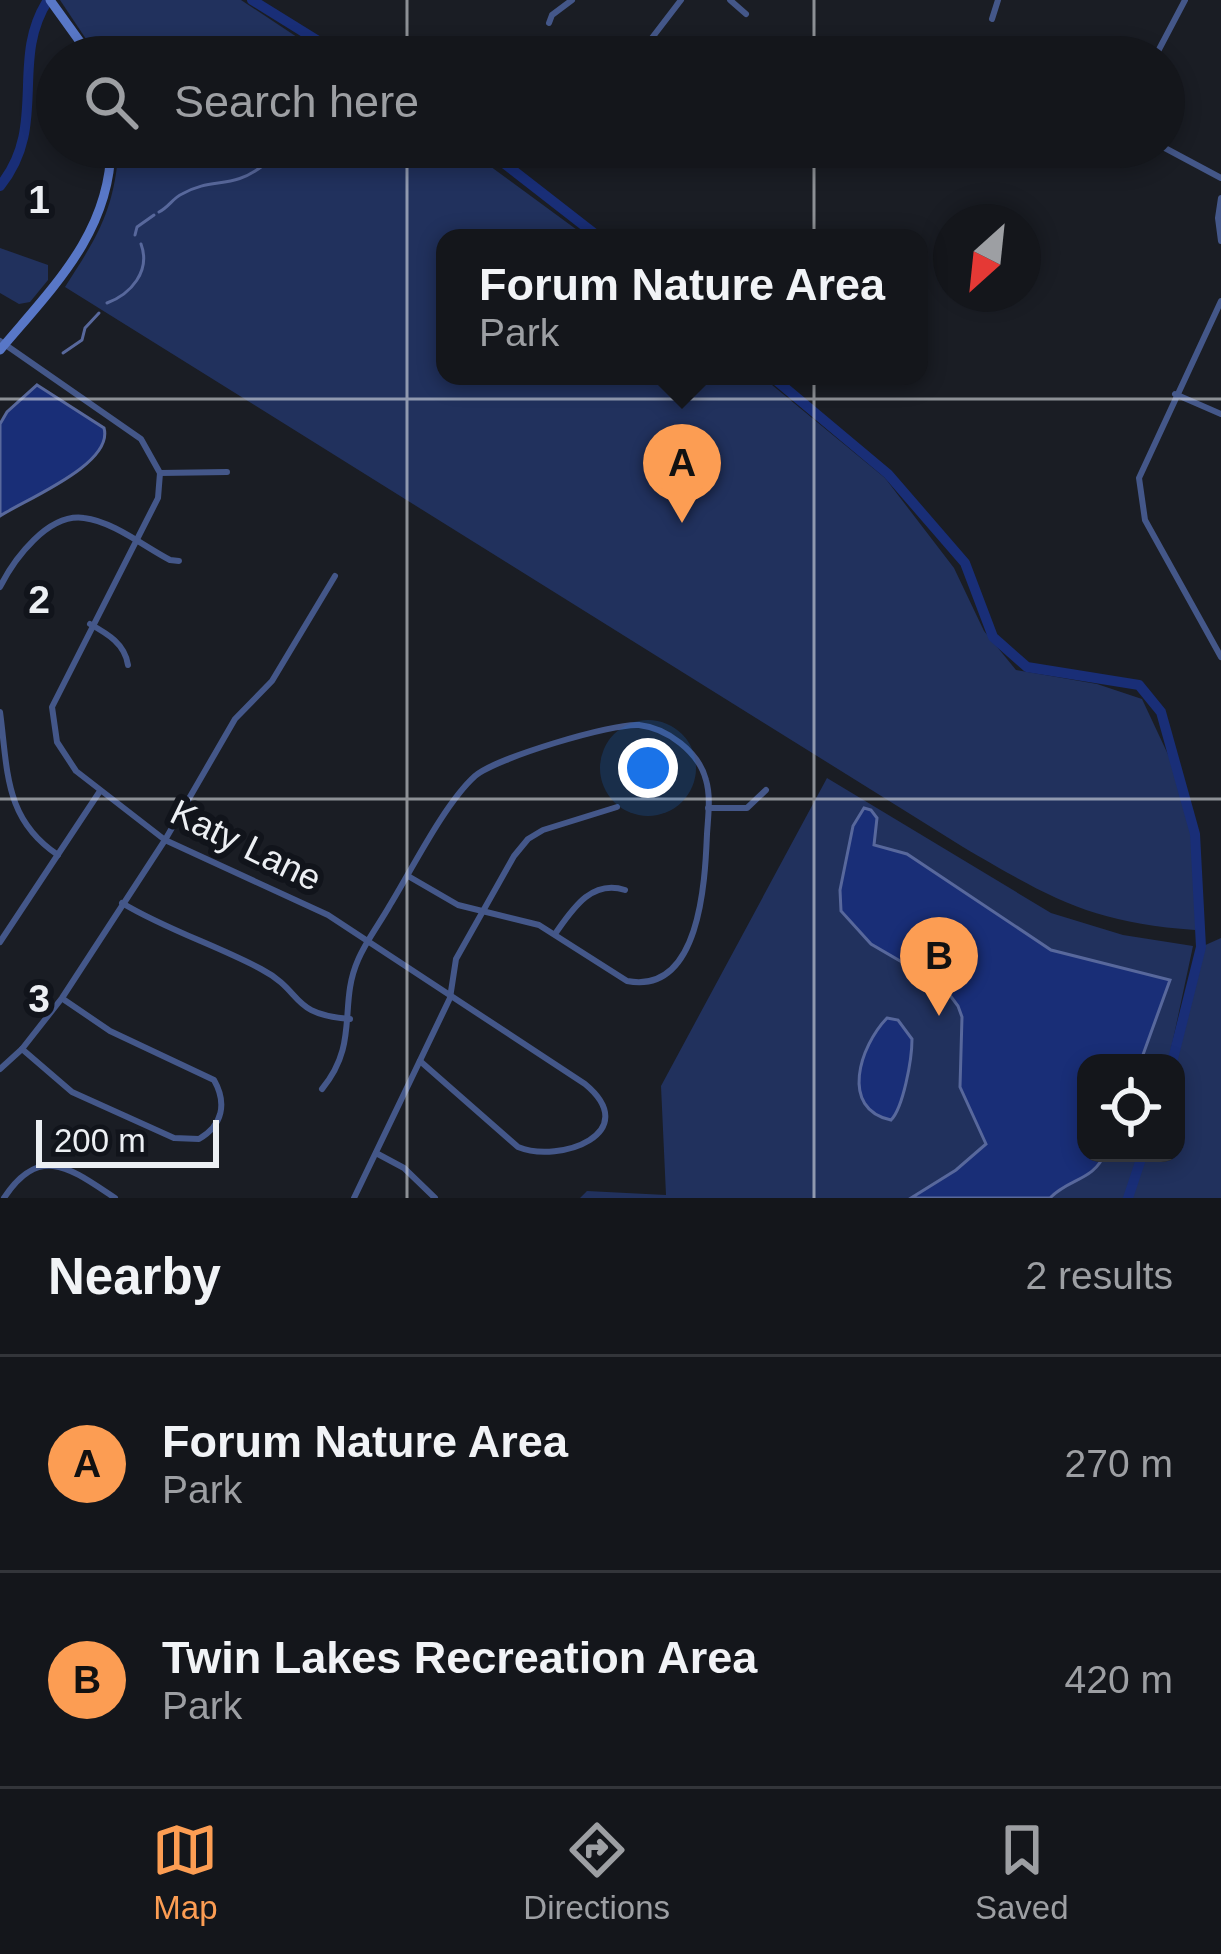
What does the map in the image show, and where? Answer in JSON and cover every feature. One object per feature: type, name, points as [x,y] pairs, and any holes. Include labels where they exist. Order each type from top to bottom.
[{"type":"street","points":[[50,0],[77,36]]},
{"type":"street","points":[[549,23],[572,0]]},
{"type":"street","points":[[656,36],[681,0]]},
{"type":"street","points":[[730,0],[746,14]]},
{"type":"street","points":[[992,20],[998,0]]},
{"type":"street","points":[[1166,36],[1185,0]]},
{"type":"street","points":[[1185,159],[1221,178]]},
{"type":"street","points":[[108,168],[100,217],[87,241],[2,345],[141,439],[160,473],[227,472]]},
{"type":"street","points":[[1221,198],[1221,242]]},
{"type":"street","points":[[1221,301],[1143,462],[1140,493],[1145,520],[1221,656]]},
{"type":"street","points":[[1175,394],[1221,414]]},
{"type":"street","name":"Katy Lane","points":[[160,473],[158,498],[57,692],[51,719],[64,755],[100,791],[164,840],[328,915],[602,1099],[606,1118],[597,1137],[543,1153],[530,1152],[518,1147],[420,1061]]},
{"type":"street","points":[[0,587],[17,556],[32,541],[69,518],[92,519],[179,561]]},
{"type":"street","points":[[0,1069],[62,998],[236,718],[272,681],[335,576]]},
{"type":"street","points":[[90,625],[116,641],[128,665]]},
{"type":"street","points":[[0,712],[16,810],[33,836],[58,855]]},
{"type":"street","points":[[322,1090],[344,1052],[353,975],[368,942],[408,876],[463,790],[477,775],[502,760],[617,726],[637,725],[655,728],[694,756],[707,782],[704,896],[698,922],[671,970],[660,979],[642,984],[616,976],[539,925],[446,901],[408,876]]},
{"type":"street","points":[[708,808],[747,808],[766,790]]},
{"type":"street","points":[[0,942],[100,791]]},
{"type":"street","points":[[354,1198],[450,998],[456,958],[528,839],[617,807]]},
{"type":"street","points":[[555,934],[582,898],[614,886],[626,890]]},
{"type":"street","points":[[122,903],[269,974],[316,1014],[350,1019]]},
{"type":"street","points":[[22,1049],[72,1092],[174,1138],[199,1139],[217,1124],[220,1092],[206,1074],[110,1031],[62,998]]},
{"type":"street","points":[[376,1154],[404,1168],[435,1198]]},
{"type":"street","points":[[4,1198],[18,1176],[41,1165],[80,1175],[115,1198]]},
{"type":"shaded area","points":[[60,0],[241,0],[295,36],[84,36]]},
{"type":"shaded area","points":[[116,168],[493,168],[576,229],[436,229],[436,385],[772,385],[885,478],[954,568],[984,631],[1016,670],[1097,684],[1142,699],[1172,763],[1195,843],[1195,930],[1099,914],[1047,894],[994,865],[65,287],[103,221]]},
{"type":"shaded area","points":[[0,248],[48,265],[48,280],[30,302],[19,304],[0,293]]},
{"type":"shaded area","points":[[37,385],[104,428],[103,441],[82,467],[0,516],[0,424]]},
{"type":"shaded area","points":[[827,778],[1051,913],[1123,935],[1193,946],[1170,1054],[1077,1054],[1077,1162],[1137,1162],[1124,1198],[580,1198],[587,1191],[666,1195],[661,1086]]},
{"type":"shaded area","points":[[864,808],[871,810],[877,818],[874,845],[907,854],[1051,950],[1170,980],[1143,1054],[1077,1054],[1077,1162],[1100,1162],[1050,1198],[911,1198],[986,1144],[960,1087],[962,1017],[958,1006],[943,986],[871,944],[841,911],[840,890],[853,826]]},
{"type":"shaded area","points":[[1221,938],[1221,1198],[1128,1198],[1140,1162],[1185,1162],[1185,1054],[1174,1054],[1201,947]]},
{"type":"shaded area","points":[[887,1018],[898,1020],[912,1039],[906,1083],[891,1120],[875,1114],[865,1103],[859,1075],[869,1044]]},
{"type":"waterway","points":[[0,186],[23,140],[31,46],[48,0]]},
{"type":"waterway","points":[[252,0],[310,36]]},
{"type":"waterway","points":[[159,212],[193,189],[232,181],[259,168]]},
{"type":"waterway","points":[[510,168],[588,229]]},
{"type":"waterway","points":[[135,235],[137,227],[154,215]]},
{"type":"waterway","points":[[107,303],[137,280],[143,263],[141,244]]},
{"type":"waterway","points":[[63,353],[82,340],[85,328],[99,313]]},
{"type":"waterway","points":[[782,385],[888,474],[965,563],[993,637],[1027,667],[1139,685],[1161,712],[1195,834],[1201,947],[1174,1054]]},
{"type":"waterway","points":[[1128,1198],[1140,1162]]},
{"type":"place","name":"Forum Nature Area","points":[[682,523]]},
{"type":"place","name":"Twin Lakes Recreation Area","points":[[939,1016]]}]
